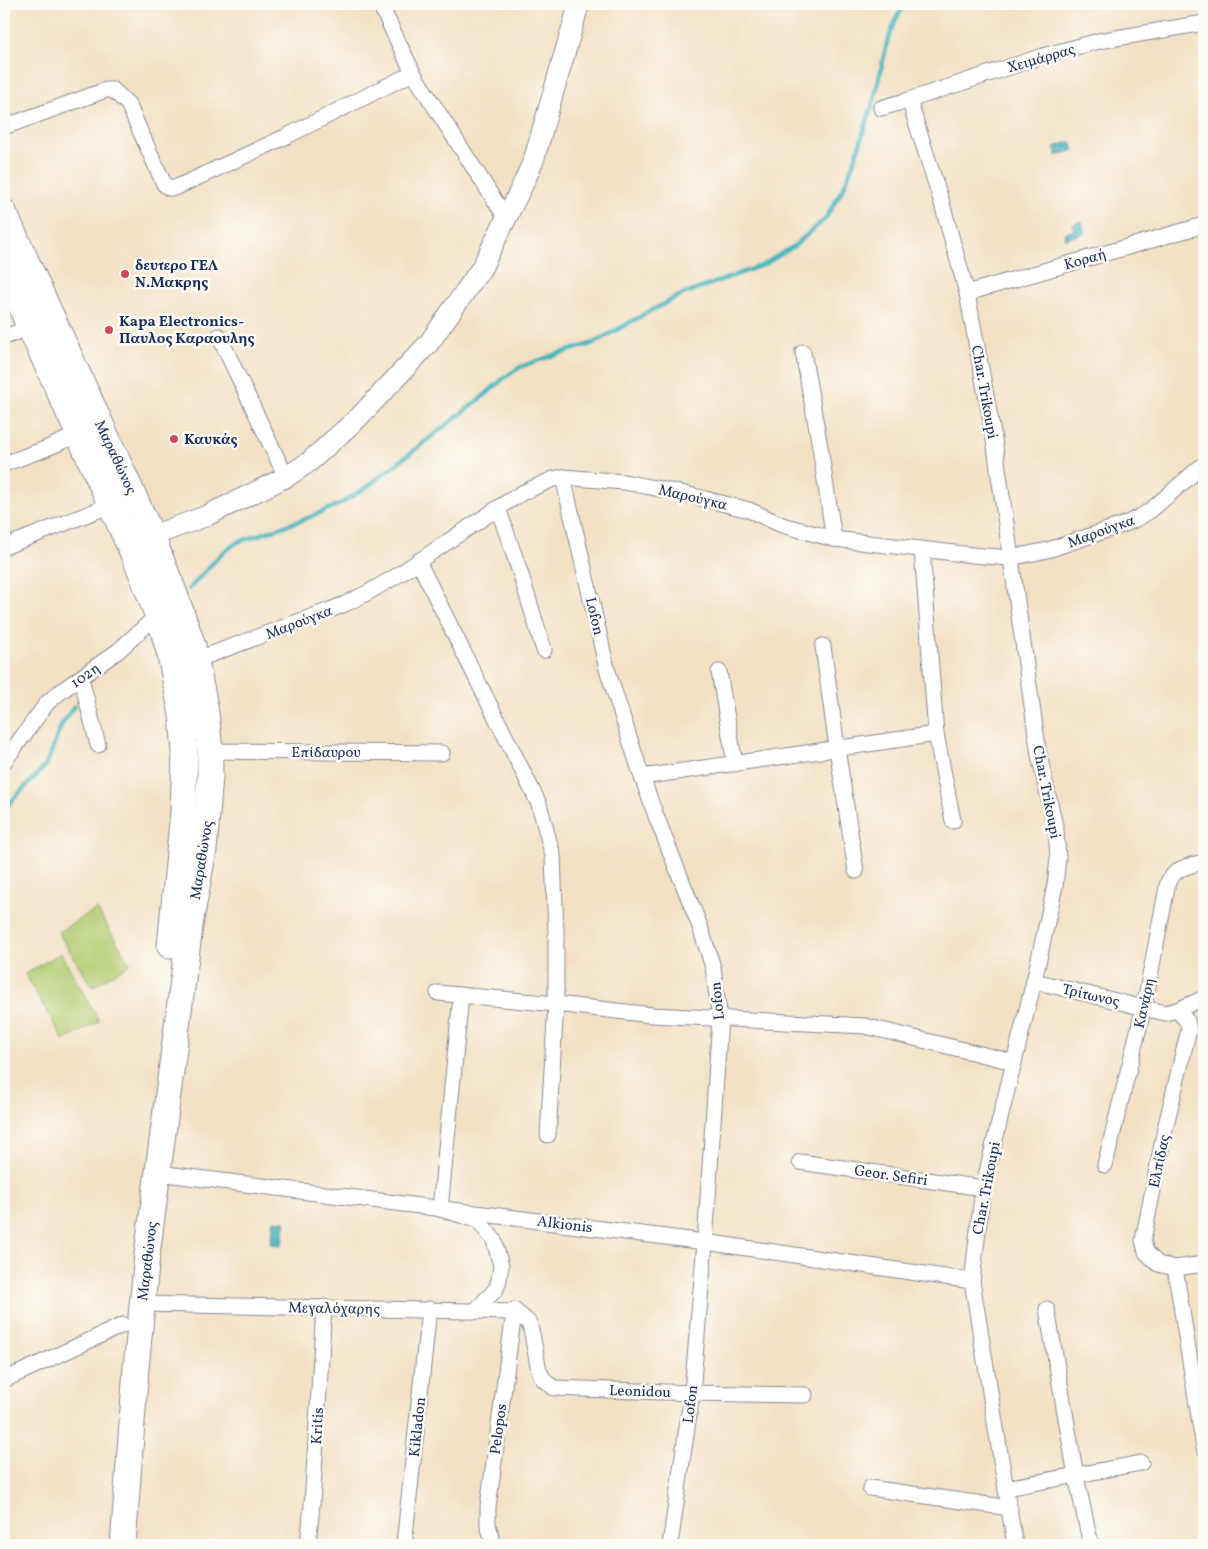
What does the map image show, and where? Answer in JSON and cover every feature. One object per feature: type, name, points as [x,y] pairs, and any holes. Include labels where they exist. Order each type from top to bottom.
[{"type":"main road","name":"Μαραθώνος","points":[[4,212],[152,536],[176,597],[196,660],[206,712],[210,751],[208,813],[204,850],[191,919],[142,1304],[123,1545]]},
{"type":"main road","name":"Μαραθώνος","points":[[4,260],[29,328],[112,505],[158,615],[170,655],[182,715],[185,752],[184,795],[174,917],[130,1253],[106,1545]]},
{"type":"street","points":[[380,4],[413,73],[506,218]]},
{"type":"street","points":[[129,544],[206,516],[286,476],[309,462],[359,417],[429,343],[482,266],[525,180],[534,159],[580,4]]},
{"type":"street","name":"Χειμάρρας","points":[[881,108],[1043,56],[1100,41],[1204,23]]},
{"type":"street","points":[[4,127],[106,90],[114,90],[128,104],[164,184],[170,188],[175,188],[285,138],[413,73]]},
{"type":"street","name":"Char. Trikoupi","points":[[909,100],[941,200],[967,293],[993,433],[1039,755],[1056,830],[1058,858],[1055,886],[1034,981],[983,1188],[972,1281],[1016,1545]]},
{"type":"street","name":"Κοραή","points":[[967,293],[1204,225]]},
{"type":"street","points":[[4,337],[29,328]]},
{"type":"street","points":[[219,336],[286,476]]},
{"type":"street","points":[[803,352],[834,539]]},
{"type":"street","points":[[4,464],[45,450],[79,434]]},
{"type":"street","name":"Μαρούγκα","points":[[196,660],[344,605],[395,577],[522,493],[553,479],[563,477],[624,482],[681,492],[749,510],[782,525],[834,539],[1010,558],[1048,550],[1138,518],[1151,510],[1204,464]]},
{"type":"street","name":"Lofon","points":[[563,477],[607,669],[642,777],[699,924],[713,967],[720,1019],[705,1242],[692,1393],[670,1545]]},
{"type":"street","points":[[4,547],[112,505]]},
{"type":"street","points":[[498,508],[544,650]]},
{"type":"street","points":[[922,549],[936,734],[953,821]]},
{"type":"street","points":[[418,561],[539,804],[553,856],[556,1004],[548,1135]]},
{"type":"street","name":"102η","points":[[4,762],[47,703],[118,651],[176,597]]},
{"type":"street","points":[[824,646],[856,871]]},
{"type":"street","points":[[719,672],[735,764]]},
{"type":"street","points":[[81,678],[98,745]]},
{"type":"street","points":[[642,777],[936,734]]},
{"type":"street","name":"Επίδαυρου","points":[[210,751],[442,753]]},
{"type":"street","name":"Κανάρη","points":[[1106,1165],[1144,1007],[1168,882],[1172,874],[1181,868],[1204,862]]},
{"type":"street","name":"Τρίτωνος","points":[[1034,981],[1164,1013],[1177,1010],[1204,998]]},
{"type":"street","points":[[438,992],[652,1016],[865,1026],[1013,1062]]},
{"type":"street","points":[[461,996],[440,1209],[478,1220],[494,1240],[501,1266],[500,1280],[496,1289],[476,1310]]},
{"type":"street","name":"Ελπίδας","points":[[1177,1010],[1187,1021],[1189,1029],[1165,1129],[1143,1240],[1146,1252],[1158,1264],[1175,1268],[1204,1264]]},
{"type":"street","name":"Geor. Sefiri","points":[[800,1162],[983,1188]]},
{"type":"street","name":"Alkionis","points":[[158,1173],[705,1242],[972,1281]]},
{"type":"street","points":[[1175,1268],[1204,1448]]},
{"type":"street","name":"Μεγαλόχαρης","points":[[142,1304],[476,1310],[519,1314]]},
{"type":"street","name":"Kritis","points":[[308,1545],[324,1307]]},
{"type":"street","name":"Kikladon","points":[[404,1545],[429,1309]]},
{"type":"street","points":[[1047,1309],[1076,1476],[1091,1545]]},
{"type":"street","name":"Leonidou","points":[[519,1314],[529,1323],[539,1370],[544,1380],[554,1388],[805,1395]]},
{"type":"street","name":"Pelopos","points":[[494,1545],[488,1525],[488,1507],[519,1314]]},
{"type":"street","points":[[4,1380],[123,1325]]},
{"type":"street","points":[[1006,1488],[1141,1463]]},
{"type":"street","points":[[870,1488],[1010,1508]]},
{"type":"green space","points":[[97,909],[130,964],[92,987],[58,932]]},
{"type":"green space","points":[[61,953],[99,1021],[64,1041],[25,974]]},
{"type":"water","points":[[1071,141],[1074,150],[1057,156],[1054,147]]},
{"type":"water","points":[[1082,221],[1085,233],[1065,239],[1064,233],[1074,230],[1073,224]]},
{"type":"water","points":[[274,1220],[286,1221],[282,1245],[270,1244]]},
{"type":"waterway","points":[[189,589],[222,553],[238,542],[305,519],[340,504],[368,486],[520,367],[594,343],[681,295],[763,265],[794,246],[825,219],[844,187],[874,100],[887,43],[897,17],[905,4]]},
{"type":"waterway","points":[[4,809],[46,765],[61,726],[74,706]]},
{"type":"place","name":"δευτερο ΓΕΛ Ν.Μακρης","points":[[125,274]]},
{"type":"place","name":"Kapa Electronics- Παυλος Καραουλης","points":[[109,330]]},
{"type":"place","name":"Καυκάς","points":[[174,439]]}]
